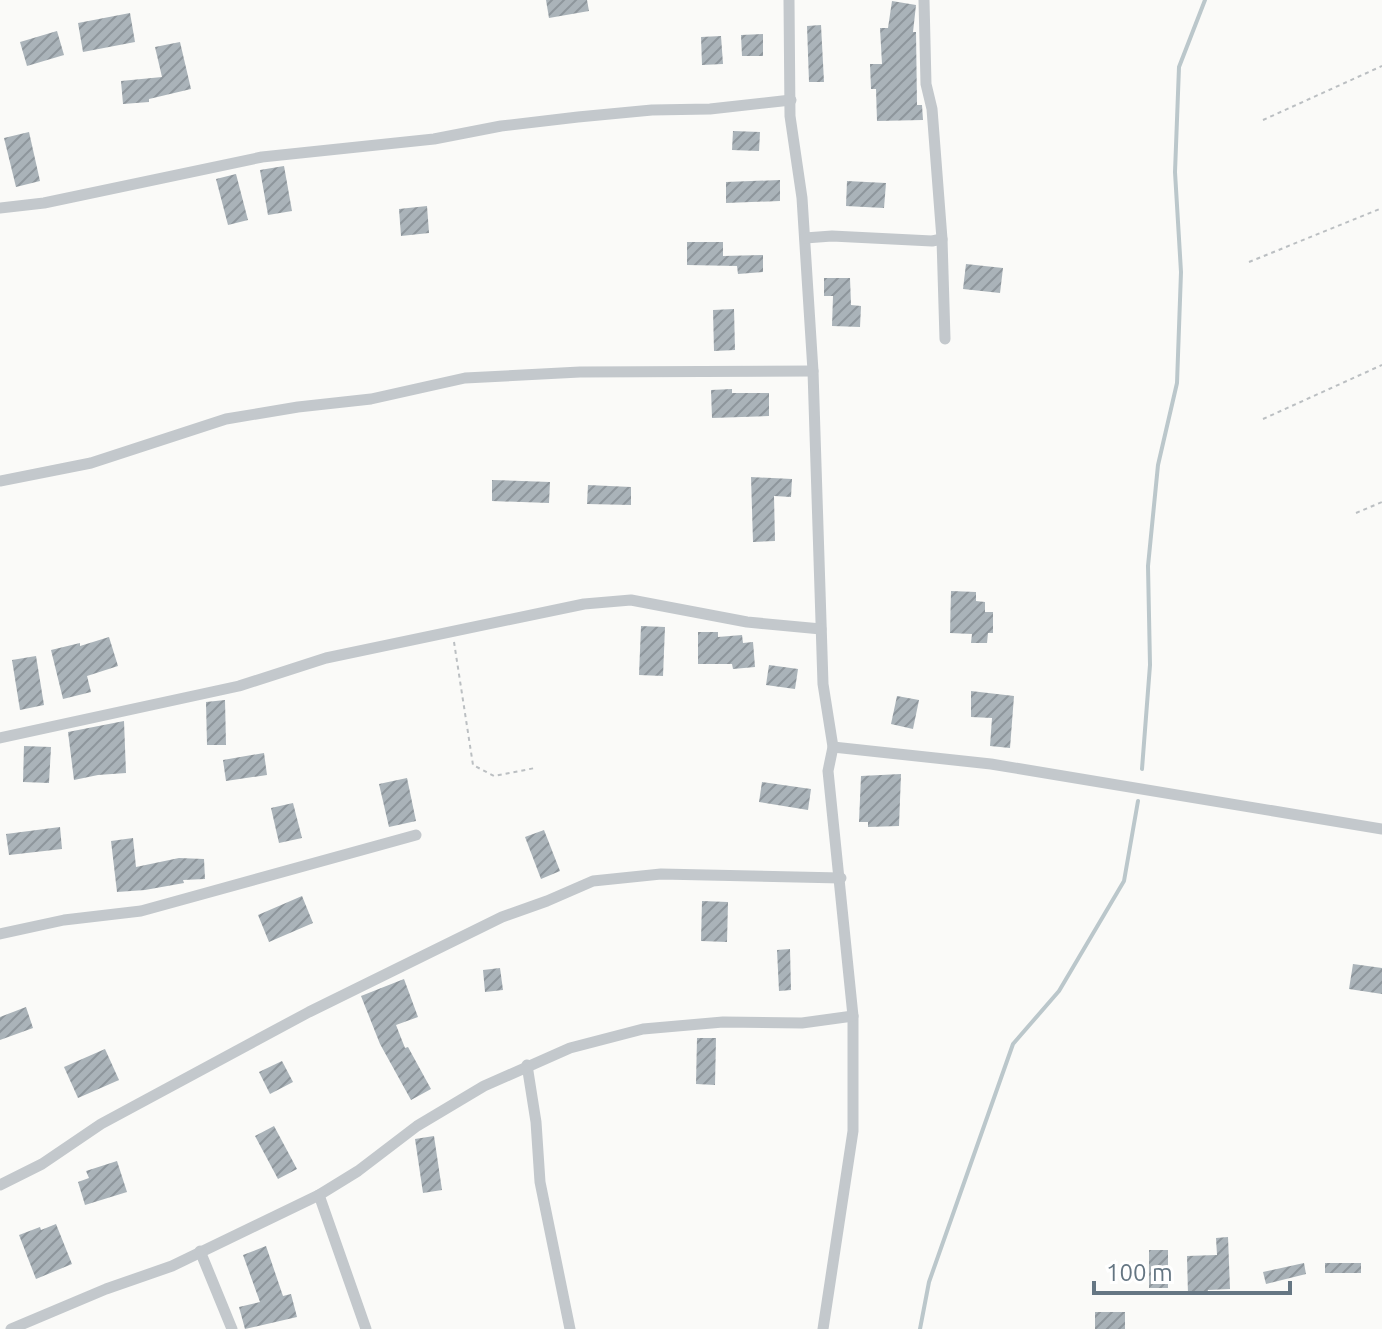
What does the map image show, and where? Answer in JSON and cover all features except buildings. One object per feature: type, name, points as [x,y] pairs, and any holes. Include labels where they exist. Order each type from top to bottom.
[{"type":"street","points":[[789,0],[790,116],[802,198],[813,371],[823,684],[833,747],[828,771],[853,1016],[853,1131],[823,1329]]},
{"type":"street","points":[[924,0],[926,84],[932,109],[942,239],[945,339]]},
{"type":"street","points":[[0,208],[44,203],[262,157],[434,139],[501,126],[562,119],[791,100]]},
{"type":"street","points":[[805,238],[942,239]]},
{"type":"street","points":[[0,481],[91,463],[226,419],[371,399],[465,378],[580,372],[813,371]]},
{"type":"street","points":[[0,738],[239,686],[326,658],[584,604],[631,600],[747,622],[821,629]]},
{"type":"street","points":[[833,747],[991,764],[1382,829]]},
{"type":"street","points":[[0,934],[64,920],[141,911],[416,835]]},
{"type":"street","points":[[0,1185],[42,1164],[101,1124],[309,1012],[502,917],[593,881],[661,874],[841,878]]},
{"type":"street","points":[[11,1329],[106,1289],[172,1266],[319,1195],[358,1171],[417,1126],[484,1086],[570,1048],[643,1029],[723,1022],[802,1023],[853,1016]]},
{"type":"street","points":[[527,1065],[536,1122],[540,1182],[570,1329]]},
{"type":"street","points":[[319,1195],[366,1329]]},
{"type":"street","points":[[200,1251],[232,1329]]},
{"type":"path","points":[[1263,120],[1382,66]]},
{"type":"path","points":[[1249,262],[1382,208]]},
{"type":"path","points":[[1263,419],[1382,365]]},
{"type":"path","points":[[1356,513],[1382,502]]},
{"type":"path","points":[[453,633],[473,765],[494,776],[535,768]]},
{"type":"waterway","points":[[1142,769],[1150,665],[1148,566],[1158,465],[1177,383],[1181,272],[1175,172],[1179,67],[1205,0]]},
{"type":"waterway","points":[[920,1329],[929,1282],[1013,1044],[1059,991],[1124,881],[1138,801]]}]
